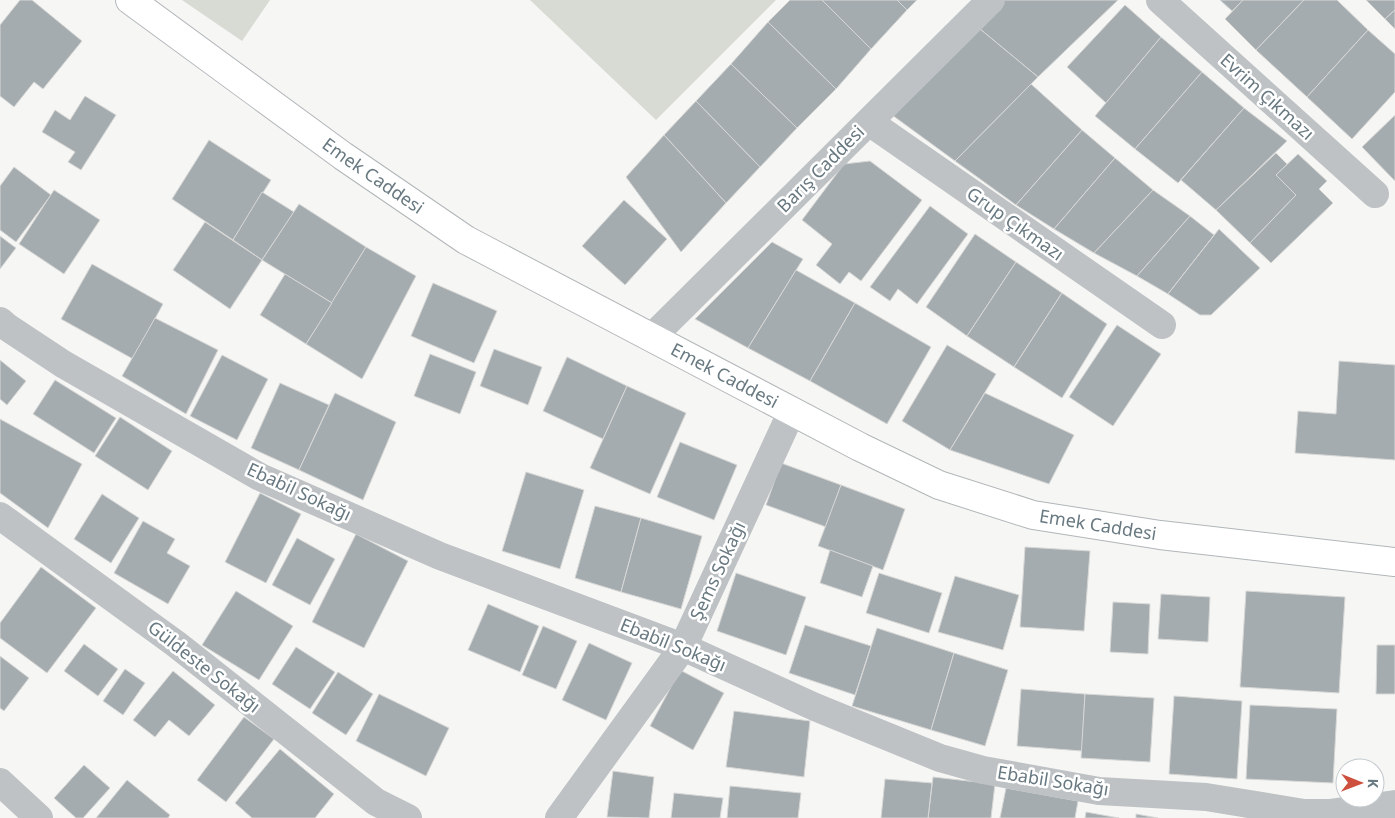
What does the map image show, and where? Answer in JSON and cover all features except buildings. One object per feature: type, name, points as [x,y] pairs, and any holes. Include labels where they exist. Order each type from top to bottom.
[{"type":"street","name":"Emek Caddesi","points":[[130,0],[342,156],[466,240],[860,447],[939,485],[1033,515],[1160,535],[1395,562]]},
{"type":"street","name":"Barış Caddesi","points":[[651,338],[991,0]]},
{"type":"street","name":"Evrim Çıkmazı","points":[[1160,0],[1375,194]]},
{"type":"street","name":"Grup Çıkmazı","points":[[869,122],[1162,325]]},
{"type":"street","name":"Ebabil Sokağı","points":[[0,321],[63,364],[260,477],[440,556],[683,647],[815,707],[940,758],[983,770],[1098,791],[1206,797],[1304,813],[1329,813],[1395,804]]},
{"type":"street","name":"Şems Sokağı","points":[[559,818],[683,647],[792,411]]},
{"type":"street","name":"Güldeste Sokağı","points":[[0,516],[176,644],[376,802],[408,818]]},
{"type":"street","points":[[0,782],[40,818]]},
{"type":"shaded area","points":[[182,0],[270,0],[242,41]]},
{"type":"shaded area","points":[[530,0],[776,0],[656,120]]}]
